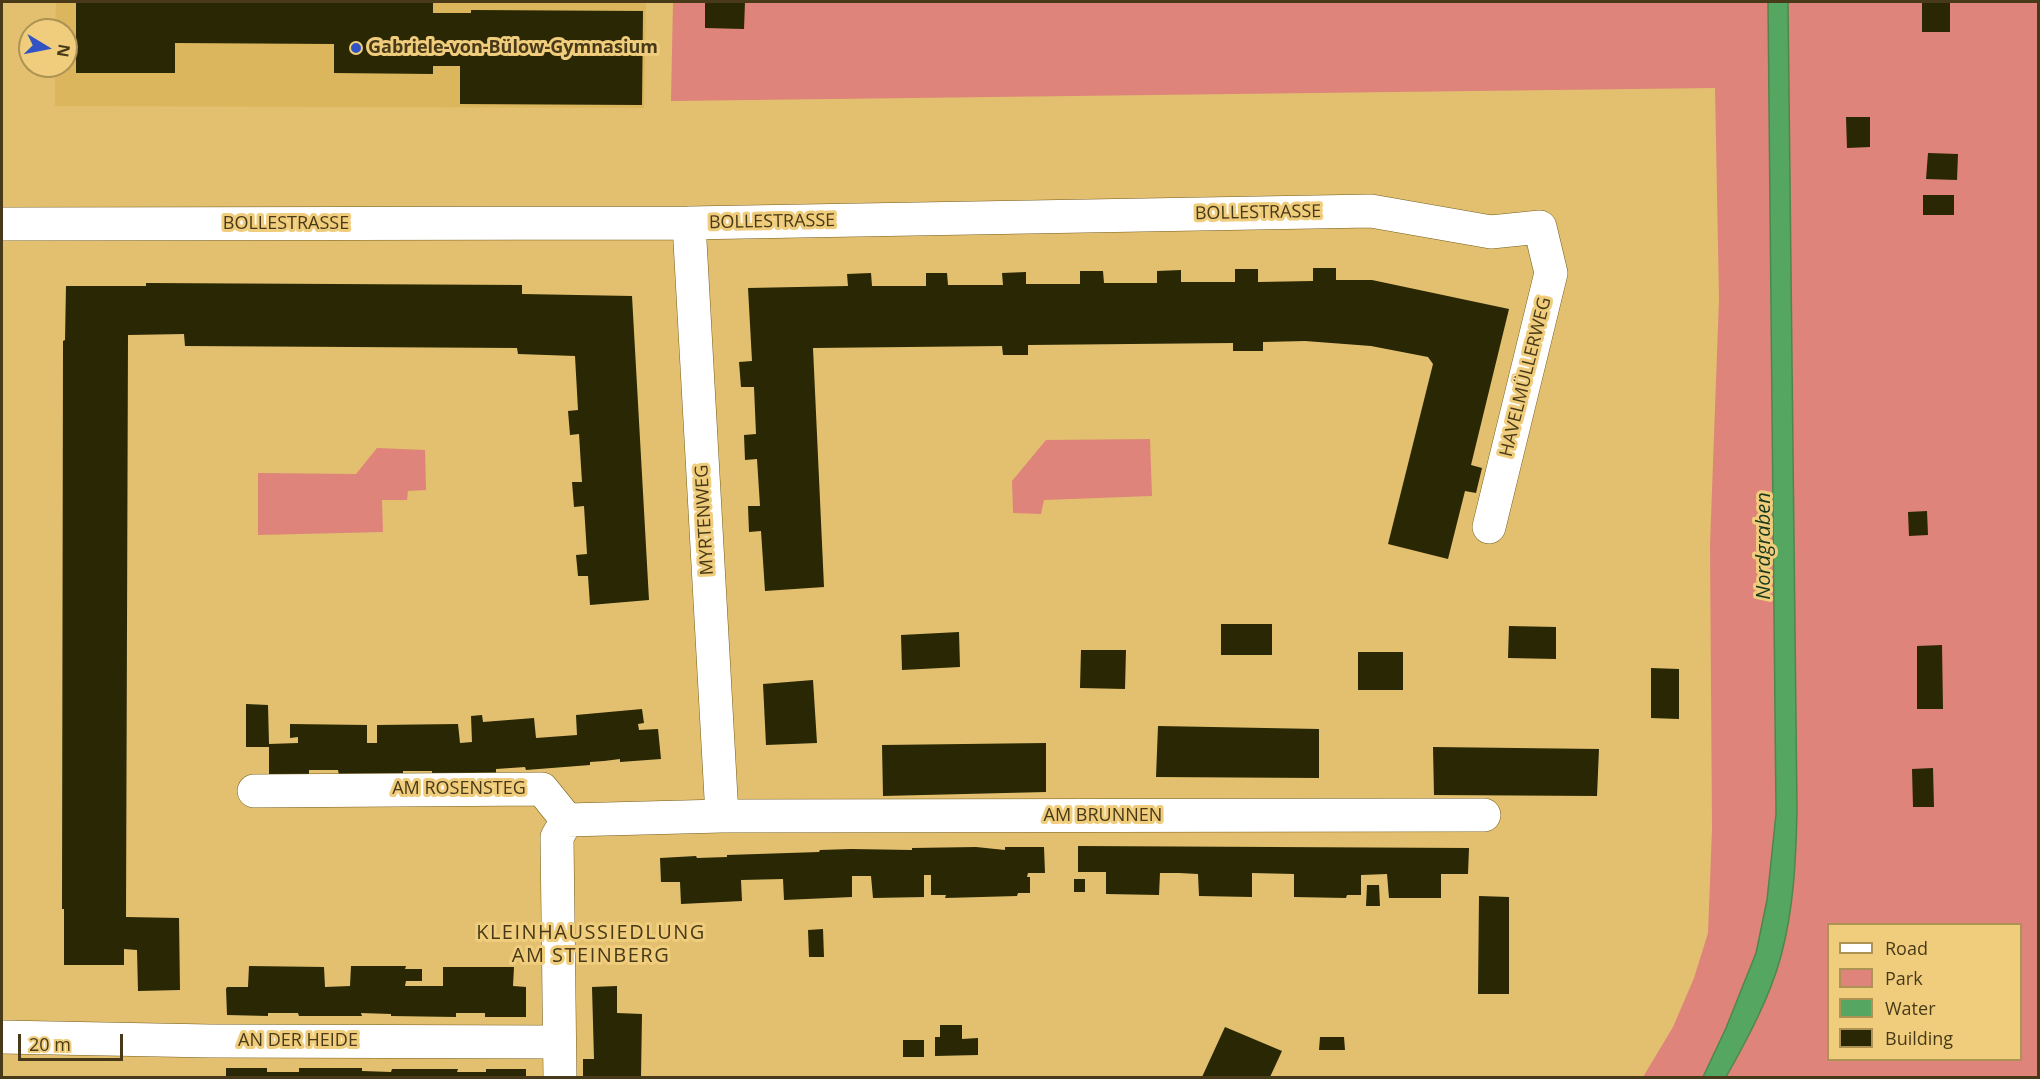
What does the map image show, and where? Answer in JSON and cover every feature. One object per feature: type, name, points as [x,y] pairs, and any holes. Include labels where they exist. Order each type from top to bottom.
[{"type":"street","name":"BOLLESTRASSE","points":[[2,224],[689,223],[1371,211],[1491,232],[1540,227]]},
{"type":"street","name":"MYRTENWEG","points":[[689,223],[722,816]]},
{"type":"street","name":"HAVELMÜLLERWEG","points":[[1489,527],[1551,273],[1540,227]]},
{"type":"street","name":"AM ROSENSTEG","points":[[254,791],[542,789],[567,820]]},
{"type":"street","name":"AM BRUNNEN","points":[[722,816],[1484,815]]},
{"type":"street","points":[[560,1077],[557,837],[567,820],[722,816]]},
{"type":"street","name":"AN DER HEIDE","points":[[2,1037],[210,1041],[559,1042]]},
{"type":"shaded area","name":"Gabriele-von-Bülow-Gymnasium","points":[[56,2],[646,2],[644,108],[55,106],[55,78],[78,78],[78,18],[55,18]]},
{"type":"green space","points":[[673,2],[1768,2],[1776,814],[1768,903],[1761,938],[1738,1002],[1703,1077],[1643,1077],[1673,1027],[1694,978],[1708,933],[1712,829],[1710,545],[1719,299],[1715,88],[671,101]]},
{"type":"green space","points":[[1788,2],[2038,2],[2038,1077],[1726,1078],[1764,1003],[1781,956],[1792,901],[1797,809]]},
{"type":"green space","points":[[1150,439],[1152,496],[1044,500],[1041,514],[1013,513],[1012,481],[1046,440]]},
{"type":"green space","points":[[377,448],[425,450],[426,490],[408,491],[407,500],[382,500],[383,532],[258,535],[258,473],[356,474]]},
{"type":"water","points":[[1768,2],[1788,2],[1797,809],[1795,864],[1792,901],[1781,956],[1764,1003],[1726,1077],[1703,1077],[1726,1028],[1756,953],[1767,900],[1776,814]]},
{"type":"building","name":"Gabriele-von-Bülow-Gymnasium","points":[[76,2],[433,2],[433,13],[471,13],[471,10],[643,11],[642,105],[460,104],[460,66],[433,66],[433,74],[334,73],[334,44],[175,43],[175,73],[78,73],[78,18],[76,18]]},
{"type":"building","points":[[705,2],[745,2],[744,29],[705,28]]},
{"type":"building","points":[[1922,2],[1950,2],[1950,32],[1922,32]]},
{"type":"building","points":[[1846,117],[1870,117],[1870,147],[1847,148]]},
{"type":"building","points":[[1928,153],[1958,154],[1957,180],[1926,179]]},
{"type":"building","points":[[1923,195],[1954,195],[1954,215],[1923,215]]},
{"type":"building","points":[[1313,268],[1336,268],[1336,280],[1372,280],[1509,309],[1471,465],[1482,468],[1476,493],[1465,491],[1448,559],[1388,544],[1433,364],[1428,357],[1371,346],[1305,341],[1263,342],[1263,351],[1233,351],[1233,343],[1028,345],[1028,355],[1003,355],[1002,346],[813,348],[824,587],[765,591],[761,531],[749,532],[748,506],[760,506],[757,459],[745,460],[744,435],[756,434],[754,387],[741,387],[739,362],[752,361],[748,288],[848,286],[847,274],[871,273],[872,286],[926,286],[926,273],[947,273],[948,285],[1003,285],[1002,273],[1026,272],[1026,284],[1080,284],[1080,271],[1103,271],[1104,283],[1157,283],[1157,271],[1181,270],[1181,282],[1235,282],[1235,269],[1258,269],[1258,282],[1313,281]]},
{"type":"building","points":[[146,283],[522,285],[522,294],[632,296],[649,600],[590,605],[588,576],[578,576],[576,555],[587,554],[584,506],[574,507],[572,482],[582,482],[579,434],[570,435],[568,411],[578,410],[575,356],[518,354],[517,348],[185,346],[184,334],[128,335],[126,917],[179,918],[180,990],[138,991],[137,950],[124,949],[124,965],[64,965],[64,909],[62,909],[63,341],[65,340],[66,286],[146,286]]},
{"type":"building","points":[[1927,511],[1928,535],[1909,536],[1908,512]]},
{"type":"building","points":[[1221,624],[1272,624],[1272,655],[1221,655]]},
{"type":"building","points":[[1509,626],[1556,627],[1556,659],[1508,658]]},
{"type":"building","points":[[959,632],[960,667],[902,670],[901,635]]},
{"type":"building","points":[[1942,645],[1943,709],[1917,709],[1917,646]]},
{"type":"building","points":[[1081,650],[1126,650],[1125,689],[1080,688]]},
{"type":"building","points":[[1358,652],[1403,652],[1403,690],[1358,690]]},
{"type":"building","points":[[1651,668],[1679,669],[1679,719],[1651,718]]},
{"type":"building","points":[[813,680],[817,743],[766,745],[763,684]]},
{"type":"building","points":[[246,704],[268,705],[269,744],[298,743],[298,737],[290,738],[290,724],[367,725],[367,743],[377,743],[377,725],[458,724],[460,743],[472,742],[471,716],[482,715],[483,722],[534,718],[536,738],[577,735],[576,715],[642,709],[644,723],[638,724],[639,730],[658,729],[661,759],[620,762],[620,759],[590,762],[590,765],[526,770],[525,767],[496,769],[496,773],[464,775],[432,775],[432,771],[403,771],[403,775],[339,775],[338,770],[309,770],[309,776],[269,775],[269,747],[246,747]]},
{"type":"building","points":[[1158,726],[1319,729],[1319,778],[1156,777]]},
{"type":"building","points":[[1046,743],[1046,792],[883,796],[882,745]]},
{"type":"building","points":[[1433,747],[1599,749],[1597,796],[1434,795]]},
{"type":"building","points":[[1933,768],[1934,807],[1913,807],[1912,769]]},
{"type":"building","points":[[1078,846],[1469,848],[1468,874],[1441,874],[1441,898],[1389,898],[1387,874],[1361,875],[1361,895],[1347,895],[1346,898],[1294,897],[1294,874],[1252,873],[1252,897],[1199,896],[1198,874],[1179,873],[1160,873],[1159,895],[1106,894],[1106,872],[1078,872]]},
{"type":"building","points":[[976,847],[1005,850],[1005,847],[1044,847],[1045,873],[1028,873],[1030,893],[1018,893],[1017,896],[945,898],[946,895],[931,895],[931,875],[924,875],[924,897],[873,898],[871,876],[852,876],[852,897],[784,900],[783,879],[741,880],[742,901],[681,904],[680,882],[661,882],[660,858],[727,857],[727,855],[819,852],[820,850]]},
{"type":"building","points":[[1074,879],[1085,879],[1085,892],[1074,892]]},
{"type":"building","points":[[1367,885],[1379,885],[1380,906],[1366,906]]},
{"type":"building","points":[[1479,896],[1509,897],[1509,994],[1478,994]]},
{"type":"building","points":[[823,929],[824,957],[809,957],[808,930]]},
{"type":"building","points":[[249,966],[324,967],[325,987],[350,986],[351,966],[406,966],[405,969],[422,969],[422,981],[406,981],[405,986],[443,986],[443,967],[514,967],[513,986],[526,987],[526,1017],[485,1017],[485,1013],[456,1013],[456,1017],[361,1013],[362,1016],[299,1016],[298,1013],[268,1013],[268,1016],[227,1015],[226,989],[227,987],[248,987]]},
{"type":"building","points":[[617,986],[617,1013],[642,1014],[641,1077],[583,1077],[583,1059],[594,1059],[592,987]]},
{"type":"building","points":[[940,1025],[962,1025],[962,1039],[978,1038],[978,1055],[935,1056],[935,1037],[940,1037]]},
{"type":"building","points":[[1225,1027],[1282,1051],[1270,1077],[1202,1077]]},
{"type":"building","points":[[1320,1037],[1344,1037],[1345,1050],[1319,1050]]},
{"type":"building","points":[[903,1040],[924,1040],[924,1057],[903,1057]]},
{"type":"building","points":[[226,1068],[267,1068],[267,1072],[299,1072],[299,1068],[362,1068],[362,1071],[391,1072],[392,1069],[458,1069],[457,1072],[486,1072],[486,1069],[526,1069],[526,1077],[226,1077]]},
{"type":"place","name":"Gabriele-von-Bülow-Gymnasium","points":[[356,48]]},
{"type":"district","name":"KLEINHAUSSIEDLUNG AM STEINBERG","points":[[591,944]]},
{"type":"water label","name":"Nordgraben","points":[[1764,546]]}]
